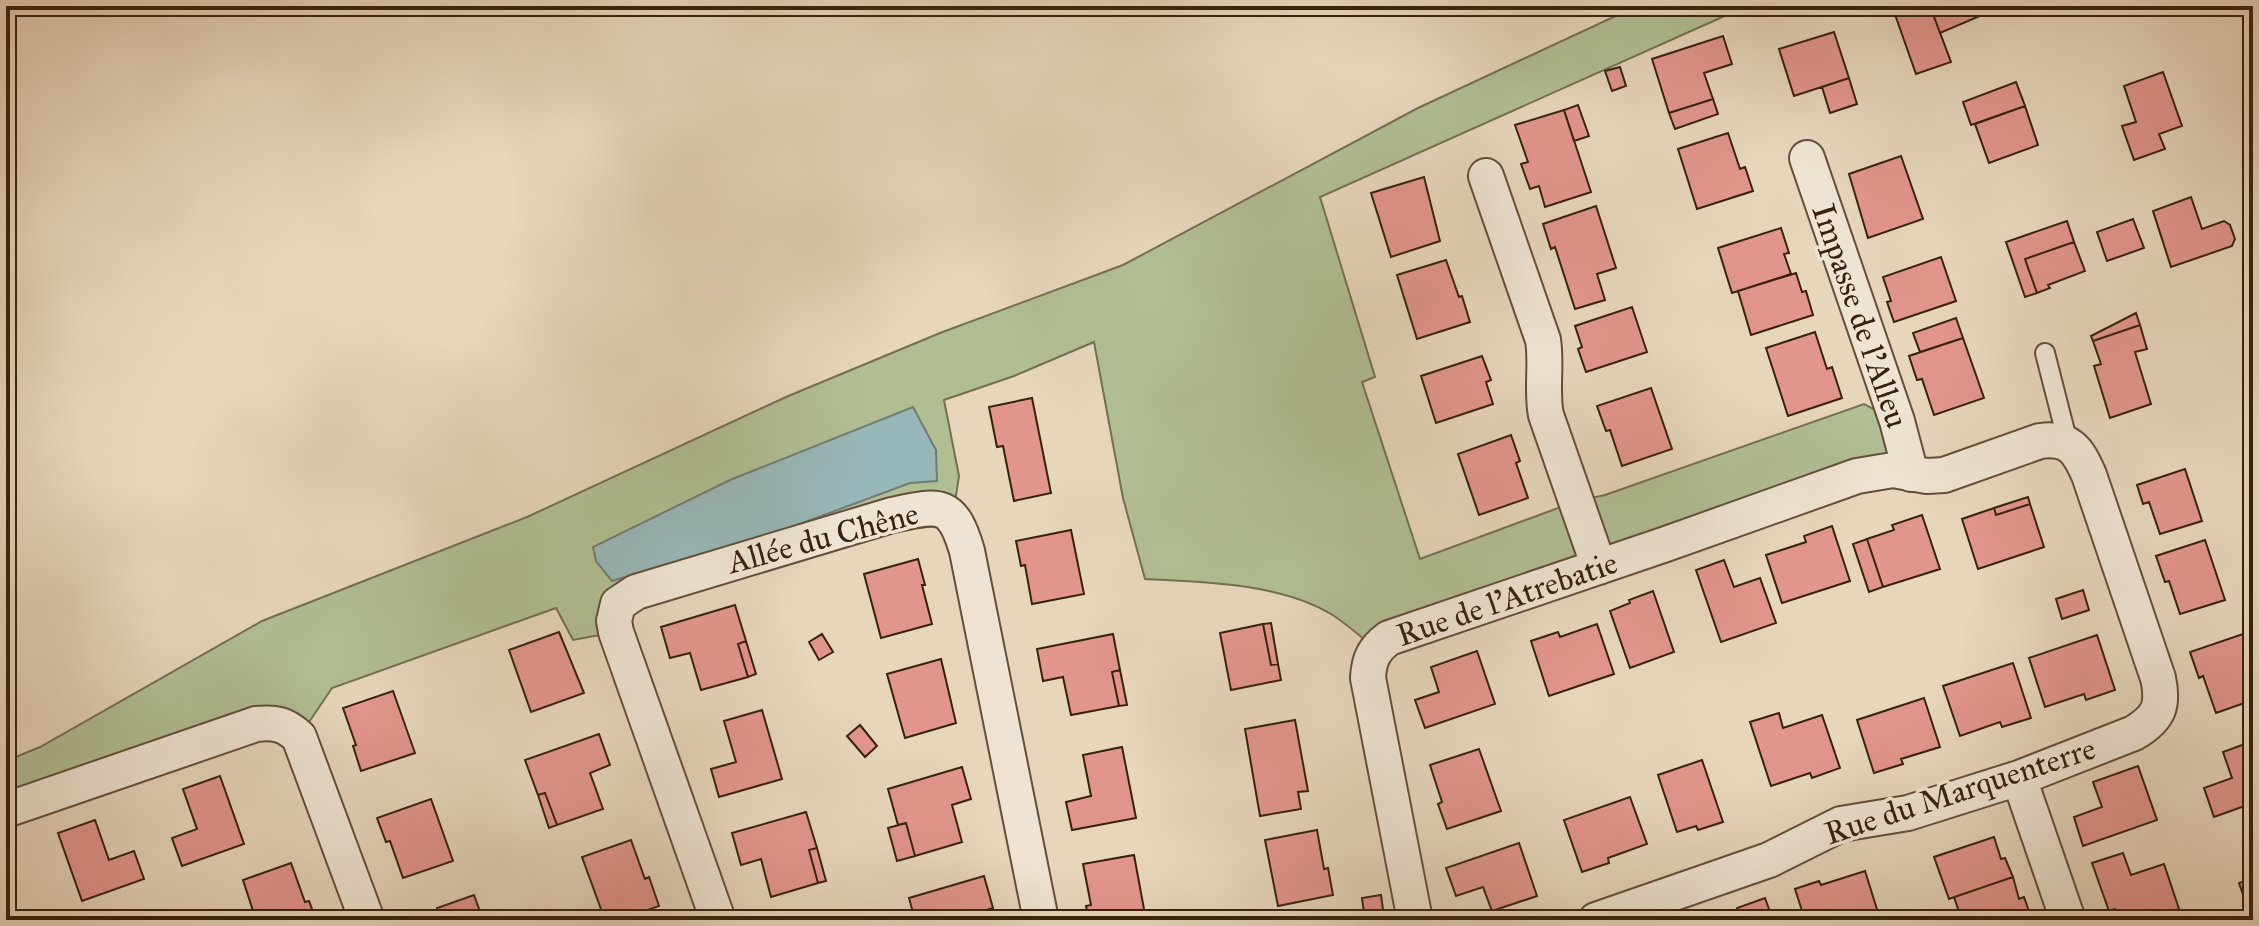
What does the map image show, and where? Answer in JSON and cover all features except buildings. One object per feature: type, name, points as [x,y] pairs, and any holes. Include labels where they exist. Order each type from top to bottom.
[{"type":"street","name":"Impasse de l'Alleu","points":[[1808,157],[1897,421],[1911,474]]},
{"type":"street","points":[[1486,176],[1543,340],[1546,358],[1543,401],[1546,415],[1599,567]]},
{"type":"street","points":[[1911,474],[1944,475],[2040,441],[2054,439],[2068,443]]},
{"type":"street","name":"Rue du Marquenterre","points":[[1596,920],[1769,860],[1841,824],[1908,813],[2019,778],[2148,725],[2158,712],[2162,696],[2089,475],[2081,457],[2068,443]]},
{"type":"street","name":"Rue de l'Atrebatie","points":[[1415,920],[1368,678],[1369,662],[1375,648],[1408,630],[1857,476],[1878,471],[1911,474]]},
{"type":"street","name":"Allée du Chêne","points":[[718,920],[616,632],[614,621],[618,604],[636,592],[892,515],[933,508],[947,512],[956,521],[967,551],[1041,920]]},
{"type":"street","points":[[6,810],[256,724],[275,722],[289,727],[299,737],[367,920]]},
{"type":"street","points":[[2019,778],[2068,920]]},
{"type":"lane","points":[[2045,353],[2068,443]]},
{"type":"green space","points":[[1637,6],[1747,6],[1320,197],[1375,377],[1362,382],[1420,559],[1577,501],[1605,495],[1864,404],[1897,421],[1911,474],[1375,648],[1331,614],[1289,596],[1241,586],[1145,579],[1123,498],[1094,342],[1014,376],[944,400],[959,476],[956,496],[947,512],[636,592],[616,632],[573,640],[556,608],[332,688],[299,737],[275,722],[6,810],[6,761],[40,747],[262,621],[527,517],[786,397],[940,333],[1123,265],[1418,108]]},
{"type":"water","points":[[913,407],[936,450],[937,481],[910,483],[789,528],[612,581],[596,561],[593,547],[730,480]]}]
